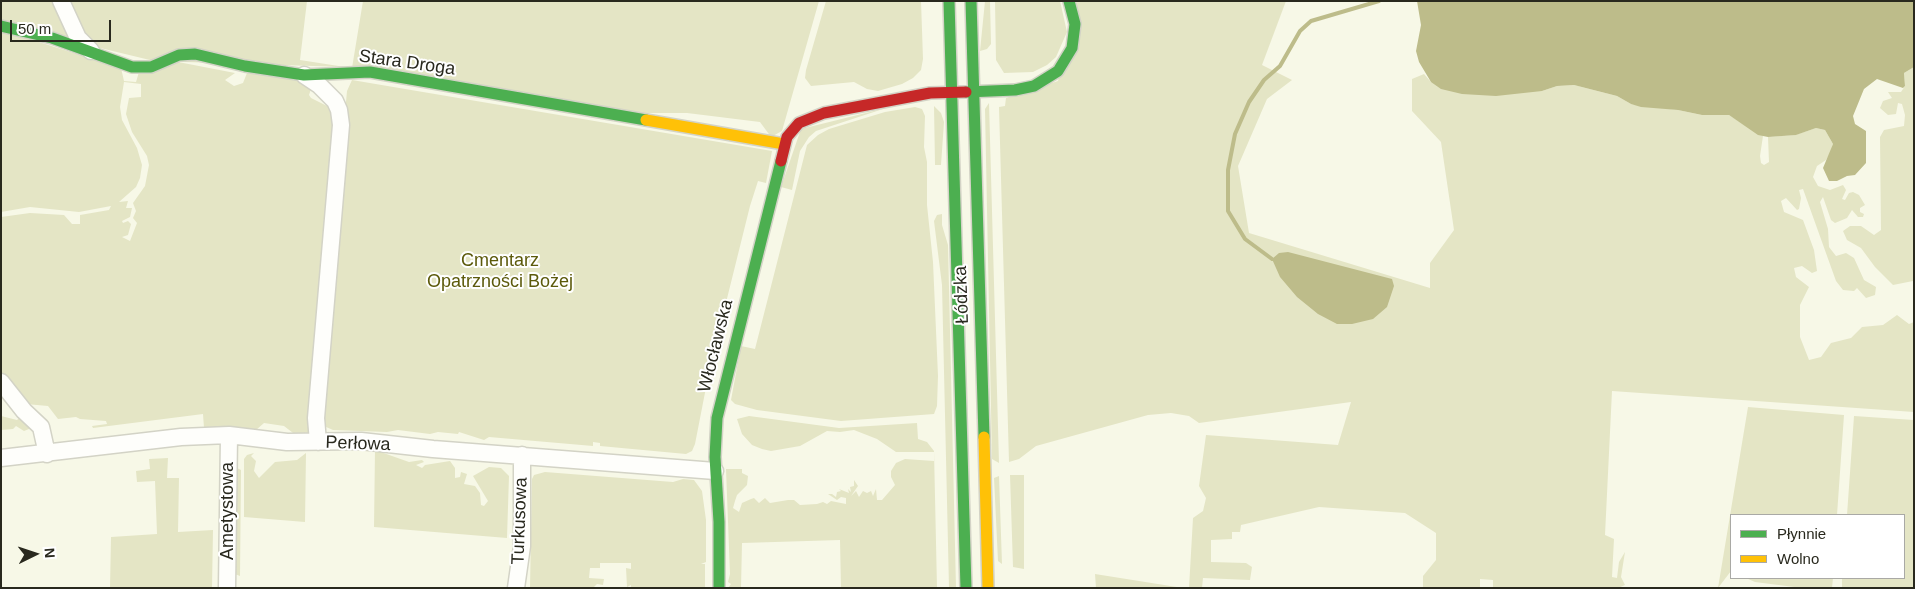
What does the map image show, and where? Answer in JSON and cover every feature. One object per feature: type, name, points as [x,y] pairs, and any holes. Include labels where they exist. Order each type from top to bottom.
[{"type":"street","points":[[61,1],[78,38],[89,50],[99,56]]},
{"type":"street","name":"Łódzka","points":[[949,1],[966,588]]},
{"type":"street","name":"Łódzka","points":[[971,1],[988,588]]},
{"type":"street","points":[[951,92],[1015,90],[1034,86],[1058,71],[1066,60],[1074,37],[1075,24],[1069,1]]},
{"type":"street","name":"Stara Droga","points":[[1,26],[52,38],[132,67],[146,67],[179,56],[198,54],[245,66],[304,75],[370,72],[784,144]]},
{"type":"street","points":[[304,75],[319,85],[335,101],[339,110],[341,125],[316,418],[318,442]]},
{"type":"street","name":"Włocławska","points":[[719,588],[716,436],[719,406],[784,144],[790,132],[799,123],[824,113],[930,93],[951,92]]},
{"type":"street","points":[[1,382],[21,408],[41,427],[47,454]]},
{"type":"street","name":"Perłowa","points":[[1,458],[181,437],[229,434],[287,442],[361,441],[433,449],[716,471]]},
{"type":"street","name":"Ametystowa","points":[[227,588],[229,434]]},
{"type":"street","name":"Turkusowa","points":[[516,588],[522,546],[522,455]]},
{"type":"green space","points":[[1,1],[58,1],[75,40],[1,23]]},
{"type":"green space","points":[[65,1],[307,1],[300,60],[345,67],[154,61],[92,46]]},
{"type":"green space","points":[[363,1],[819,1],[782,131],[771,137],[760,122],[687,113],[627,113],[352,68]]},
{"type":"green space","points":[[826,1],[921,1],[923,59],[921,70],[913,78],[902,84],[878,91],[867,89],[854,82],[811,86],[805,78],[806,70]]},
{"type":"green space","points":[[985,1],[990,1],[991,44],[987,49],[980,51]]},
{"type":"green space","points":[[995,1],[1060,1],[1067,32],[1056,57],[1047,65],[1033,72],[1004,73],[996,60]]},
{"type":"green space","points":[[1077,1],[1286,1],[1262,65],[1292,80],[1267,99],[1238,166],[1249,233],[1430,288],[1430,263],[1454,230],[1441,142],[1412,111],[1412,79],[1424,74],[1431,82],[1542,91],[1557,86],[1574,85],[1617,96],[1631,104],[1702,115],[1729,115],[1763,136],[1760,156],[1761,163],[1764,165],[1769,162],[1768,137],[1795,135],[1816,128],[1825,130],[1833,144],[1830,154],[1826,160],[1817,166],[1813,177],[1818,186],[1830,190],[1843,185],[1846,190],[1842,199],[1845,200],[1849,193],[1853,192],[1859,195],[1865,205],[1860,208],[1860,212],[1864,214],[1863,217],[1858,217],[1852,210],[1847,218],[1835,223],[1831,220],[1823,197],[1820,202],[1828,229],[1829,247],[1836,256],[1846,253],[1854,258],[1864,280],[1876,287],[1875,295],[1866,298],[1857,288],[1854,291],[1843,290],[1836,281],[1803,189],[1799,190],[1801,198],[1799,209],[1797,210],[1786,198],[1781,201],[1784,212],[1803,220],[1814,250],[1817,271],[1812,273],[1802,266],[1794,268],[1796,277],[1809,287],[1800,305],[1800,337],[1809,360],[1821,357],[1831,343],[1851,338],[1862,327],[1883,325],[1897,315],[1909,324],[1914,322],[1914,412],[1612,391],[1605,535],[1614,539],[1612,577],[1617,578],[1619,562],[1625,552],[1621,577],[1625,585],[1618,588],[1493,588],[1493,580],[1480,579],[1480,588],[1423,588],[1423,576],[1436,560],[1436,533],[1405,513],[1319,507],[1241,525],[1240,532],[1232,532],[1232,539],[1211,540],[1211,562],[1246,563],[1252,567],[1250,580],[1203,578],[1202,588],[1189,588],[1193,518],[1203,511],[1206,498],[1199,486],[1206,435],[1338,445],[1351,402],[1199,423],[1189,416],[1171,413],[1148,415],[1036,446],[1019,459],[1009,462],[999,107],[1005,106],[1006,98],[1058,81]]},
{"type":"green space","points":[[1,30],[121,68],[124,81],[136,82],[139,72],[173,61],[235,73],[225,80],[234,86],[243,83],[247,73],[295,77],[311,89],[309,95],[311,98],[335,110],[310,434],[297,436],[284,426],[264,423],[256,430],[204,428],[203,414],[93,428],[92,426],[107,424],[106,421],[76,417],[58,419],[48,406],[26,404],[1,375],[1,217],[30,213],[64,215],[72,224],[80,224],[80,215],[109,210],[111,206],[79,212],[30,207],[1,212]],"holes":[[[124,82],[141,84],[141,97],[129,98],[126,114],[132,132],[147,156],[149,165],[145,186],[133,203],[136,211],[133,218],[137,223],[130,241],[122,237],[128,235],[131,224],[128,221],[123,223],[122,221],[130,217],[132,208],[126,208],[128,201],[119,202],[136,187],[142,165],[137,148],[122,120],[120,107]]]},
{"type":"green space","points":[[1914,67],[1914,278],[1913,281],[1893,285],[1875,267],[1861,248],[1847,240],[1843,231],[1850,226],[1861,226],[1874,235],[1881,230],[1880,137],[1884,130],[1904,126],[1905,115],[1902,104],[1898,103],[1896,114],[1888,115],[1880,108],[1883,101],[1892,98],[1888,92],[1901,92],[1905,86],[1904,73]]},
{"type":"green space","name":"Cmentarz Opatrzności Bożej","points":[[352,80],[772,151],[766,183],[758,181],[750,206],[710,367],[692,451],[686,454],[600,446],[600,443],[593,442],[593,446],[489,437],[484,440],[459,432],[458,434],[438,432],[430,434],[398,430],[387,432],[333,430],[324,426],[324,343],[347,91]]},
{"type":"green space","points":[[989,103],[999,463],[992,459],[985,109]]},
{"type":"green space","points":[[934,106],[941,113],[944,122],[941,165],[935,165]]},
{"type":"green space","points":[[915,107],[922,109],[925,116],[924,147],[927,162],[927,205],[933,262],[938,376],[937,406],[934,414],[841,421],[757,410],[735,404],[731,400],[741,346],[755,349],[807,145],[818,135],[829,129],[885,112]]},
{"type":"green space","points":[[886,108],[816,131],[809,137],[800,151],[792,190],[781,187],[801,129]]},
{"type":"green space","points":[[942,214],[942,225],[948,245],[956,588],[949,588],[942,285],[934,221],[937,215]]},
{"type":"green space","points":[[1748,407],[1844,415],[1837,514],[1730,514]]},
{"type":"green space","points":[[1,416],[17,420],[20,417],[29,426],[29,429],[24,431],[16,426],[13,429],[1,430]]},
{"type":"green space","points":[[749,416],[839,428],[917,423],[918,439],[927,442],[934,451],[937,588],[841,588],[840,540],[742,543],[741,588],[728,588],[731,584],[728,582],[730,574],[726,469],[742,469],[742,473],[748,476],[747,485],[737,495],[733,508],[739,512],[742,503],[754,498],[759,503],[765,498],[770,503],[794,500],[800,505],[823,502],[827,504],[831,501],[846,504],[846,498],[841,497],[837,500],[828,494],[836,497],[837,492],[841,491],[839,489],[849,493],[848,489],[851,492],[850,487],[854,486],[854,480],[858,486],[851,496],[856,491],[859,497],[863,491],[867,493],[871,491],[873,496],[876,489],[877,500],[882,500],[895,485],[891,477],[891,471],[896,463],[905,459],[934,461],[934,452],[896,452],[877,439],[854,430],[827,431],[800,446],[771,451],[762,449],[752,445],[742,434],[737,419]]},
{"type":"green space","points":[[1854,416],[1914,420],[1914,588],[1842,588],[1842,579],[1905,579],[1905,514],[1847,514]]},
{"type":"green space","points":[[375,450],[409,462],[422,460],[424,462],[416,465],[422,468],[425,465],[450,461],[455,468],[455,478],[460,477],[461,472],[467,474],[464,484],[475,486],[480,493],[481,505],[484,506],[488,501],[473,476],[489,467],[501,468],[509,476],[507,538],[374,527]]},
{"type":"green space","points":[[254,453],[251,456],[256,461],[254,471],[259,478],[275,462],[297,460],[306,453],[305,522],[244,517],[244,459],[247,455]]},
{"type":"green space","points":[[168,458],[167,478],[179,478],[178,532],[213,530],[212,588],[110,588],[111,537],[157,534],[155,481],[137,482],[136,471],[150,469],[149,459]]},
{"type":"green space","points":[[235,467],[241,470],[240,576],[235,574]]},
{"type":"green space","points":[[545,472],[673,482],[683,479],[694,480],[702,491],[706,520],[706,562],[701,564],[705,564],[705,588],[631,588],[631,585],[627,587],[626,568],[631,569],[631,563],[600,563],[600,568],[590,568],[589,578],[604,579],[603,585],[597,584],[593,588],[530,588],[532,479],[534,475]]},
{"type":"green space","points":[[1010,475],[1024,475],[1024,569],[1013,567]]},
{"type":"green space","points":[[999,476],[1002,564],[998,561],[994,478]]},
{"type":"green space","points":[[1730,516],[1730,572],[1718,588]]},
{"type":"green space","points":[[1095,574],[1183,588],[1096,588]]},
{"type":"green space","points":[[1748,579],[1833,579],[1832,588],[1802,588],[1755,582]]},
{"type":"shaded area","points":[[1417,1],[1914,1],[1914,67],[1904,73],[1905,86],[1903,88],[1877,79],[1864,89],[1853,116],[1855,124],[1866,131],[1866,163],[1855,175],[1847,176],[1837,181],[1829,181],[1823,168],[1833,144],[1825,130],[1816,128],[1796,135],[1768,137],[1758,135],[1729,115],[1702,115],[1678,110],[1641,107],[1617,96],[1574,85],[1496,96],[1462,94],[1441,89],[1431,82],[1419,62],[1416,51],[1421,25]]},
{"type":"shaded area","points":[[1288,252],[1392,279],[1394,286],[1387,307],[1373,319],[1352,324],[1337,324],[1318,314],[1297,297],[1280,277],[1272,259],[1279,253]]},
{"type":"waterway","points":[[1272,259],[1245,239],[1228,211],[1228,170],[1235,134],[1249,102],[1264,80],[1280,66],[1300,31],[1311,21],[1379,1]]},
{"type":"traffic: fast","points":[[949,1],[966,588]]},
{"type":"traffic: fast","points":[[971,1],[984,437]]},
{"type":"traffic: fast","points":[[966,92],[1015,90],[1034,86],[1058,71],[1072,48],[1075,24],[1069,1]]},
{"type":"traffic: fast","points":[[1,26],[52,38],[132,67],[151,67],[179,55],[195,54],[245,66],[304,75],[370,72],[646,120]]},
{"type":"traffic: fast","points":[[719,588],[719,522],[715,457],[717,418],[781,161]]},
{"type":"traffic: slow","points":[[646,120],[784,144]]},
{"type":"traffic: slow","points":[[984,437],[988,588]]},
{"type":"traffic: jam","points":[[781,161],[787,137],[799,123],[824,113],[930,93],[966,92]]}]
